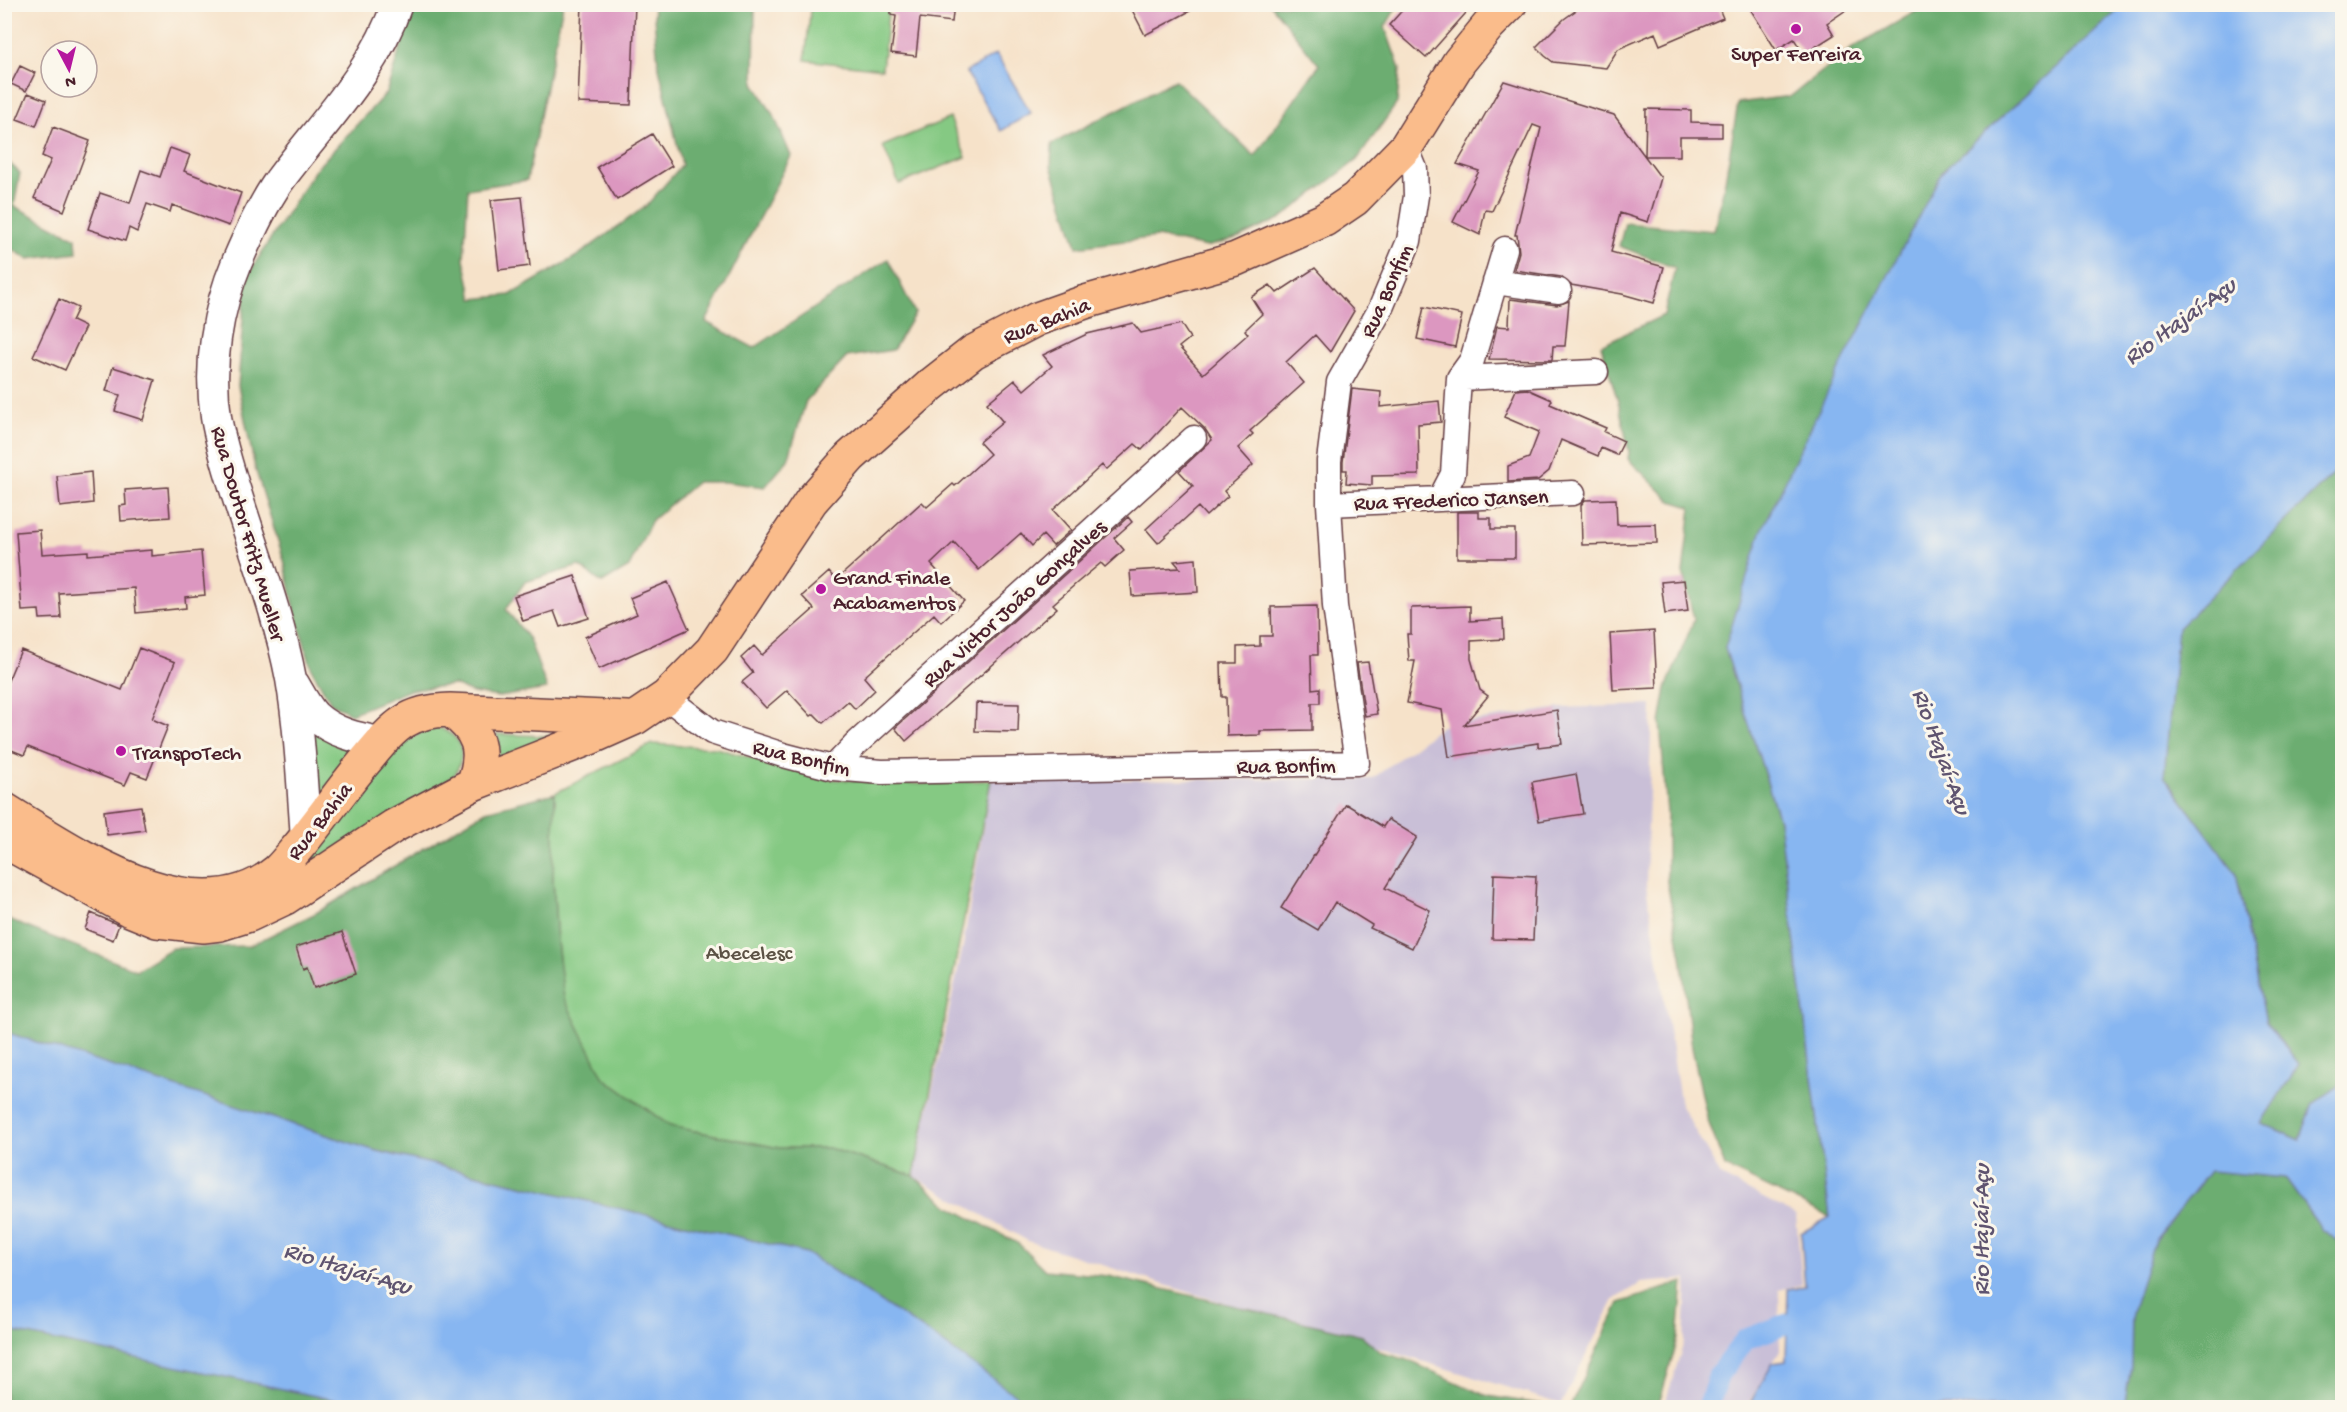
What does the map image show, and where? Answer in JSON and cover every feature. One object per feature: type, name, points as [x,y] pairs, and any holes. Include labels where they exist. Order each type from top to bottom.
[{"type":"main road","name":"Rua Bahia","points":[[4,841],[130,910],[157,921],[203,927],[249,915],[285,898],[394,826],[473,784],[635,718],[666,698],[712,650],[811,501],[850,457],[931,385],[973,352],[1036,319],[1085,302],[1236,259],[1284,240],[1324,220],[1355,199],[1406,147],[1459,62],[1489,25],[1510,4]]},
{"type":"main road","name":"Rua Bahia","points":[[4,809],[126,879],[168,893],[216,897],[251,889],[278,871],[381,742],[415,714],[450,710],[635,718]]},
{"type":"main road","points":[[450,710],[473,731],[479,748],[479,766],[473,784]]},
{"type":"street","name":"Rua Doutor Fritz Mueller","points":[[306,838],[291,679],[275,617],[226,459],[216,417],[213,352],[220,317],[237,263],[253,229],[278,184],[364,72],[392,20],[397,4]]},
{"type":"street","name":"Rua Bonfim","points":[[666,698],[712,732],[833,768],[882,772],[1357,763],[1335,606],[1329,461],[1339,382],[1380,310],[1409,241],[1416,196],[1415,169],[1406,147]]},
{"type":"street","points":[[1440,499],[1453,474],[1459,378],[1472,360],[1505,249]]},
{"type":"street","points":[[1495,282],[1559,291]]},
{"type":"street","points":[[1459,378],[1596,372]]},
{"type":"street","name":"Rua Victor João Gonçalves","points":[[833,768],[856,744],[1194,438]]},
{"type":"street","name":"Rua Frederico Jansen","points":[[1329,504],[1574,493]]},
{"type":"street","name":"Rua Doutor Fritz Mueller","points":[[291,679],[314,715],[334,729],[358,739],[381,742]]},
{"type":"shaded area","points":[[1652,705],[1646,885],[1681,1106],[1721,1176],[1796,1215],[1802,1284],[1779,1290],[1780,1351],[1748,1403],[1750,1407],[1664,1407],[1684,1342],[1687,1279],[1641,1283],[1614,1300],[1561,1404],[1168,1286],[1028,1241],[914,1176],[963,946],[991,780],[1372,779],[1442,726],[1560,708]]},
{"type":"green space","points":[[755,4],[754,83],[775,118],[791,156],[706,322],[754,348],[888,259],[915,313],[893,350],[847,357],[806,401],[788,460],[765,487],[726,482],[697,482],[652,520],[629,567],[602,583],[579,566],[525,582],[506,609],[529,639],[547,689],[499,697],[473,693],[454,685],[410,690],[351,714],[331,703],[312,670],[296,615],[284,560],[255,468],[238,386],[246,277],[315,170],[386,93],[414,5],[563,5],[527,180],[468,189],[464,259],[473,299],[510,295],[577,256],[646,206],[682,165],[658,64],[653,5]]},
{"type":"green space","points":[[811,5],[889,5],[882,69],[805,60]]},
{"type":"green space","points":[[1271,5],[1398,5],[1385,27],[1400,69],[1397,103],[1357,160],[1281,218],[1239,238],[1206,247],[1157,237],[1077,247],[1051,166],[1052,144],[1175,80],[1255,156],[1319,65]]},
{"type":"green space","points":[[1927,5],[2124,5],[1942,172],[1725,648],[1779,820],[1830,1217],[1725,1167],[1707,1118],[1692,1048],[1681,956],[1667,882],[1667,813],[1660,723],[1666,688],[1694,620],[1683,573],[1691,507],[1671,501],[1628,459],[1629,452],[1619,405],[1601,345],[1664,315],[1675,268],[1619,246],[1625,223],[1714,231],[1738,103],[1791,96],[1849,50]]},
{"type":"green space","points":[[950,118],[966,157],[899,184],[883,146]]},
{"type":"green space","points":[[5,159],[20,173],[14,206],[76,238],[77,253],[28,259],[5,245]]},
{"type":"green space","points":[[2342,465],[2342,1084],[2313,1104],[2300,1140],[2260,1123],[2299,1064],[2266,1022],[2236,873],[2164,776],[2178,628]]},
{"type":"green space","points":[[304,720],[356,750],[318,803]]},
{"type":"green space","points":[[437,727],[452,735],[460,746],[461,759],[454,776],[288,880],[332,822],[397,749],[417,734]]},
{"type":"green space","points":[[496,734],[567,737],[499,763],[499,741]]},
{"type":"green space","name":"Abecelesc","points":[[652,744],[716,748],[828,779],[921,784],[991,780],[914,1176],[829,1148],[779,1148],[670,1126],[604,1078],[563,998],[553,880],[555,793]]},
{"type":"green space","points":[[555,793],[553,880],[564,998],[604,1078],[670,1126],[779,1148],[829,1148],[914,1176],[950,1207],[1019,1244],[1045,1270],[1108,1276],[1362,1336],[1382,1353],[1405,1359],[1487,1396],[1559,1407],[1032,1407],[927,1332],[806,1253],[373,1150],[5,1032],[4,918],[136,970],[172,948],[249,946],[316,913],[486,811]]},
{"type":"green space","points":[[2210,1171],[2285,1178],[2322,1230],[2342,1244],[2342,1407],[2124,1408],[2131,1365],[2132,1312],[2155,1240]]},
{"type":"green space","points":[[1683,1282],[1678,1338],[1658,1407],[1570,1407],[1619,1303]]},
{"type":"green space","points":[[5,1330],[367,1407],[5,1407]]},
{"type":"water","name":"Rio Itajaí-Açu","points":[[2124,5],[2342,5],[2342,465],[2178,628],[2164,776],[2236,873],[2266,1022],[2299,1064],[2261,1123],[2300,1140],[2313,1104],[2342,1084],[2342,1244],[2322,1230],[2285,1178],[2210,1171],[2155,1240],[2132,1312],[2131,1365],[2124,1407],[1759,1407],[1750,1403],[1773,1363],[1786,1361],[1788,1289],[1805,1286],[1801,1233],[1830,1217],[1779,820],[1725,648],[1761,532],[1834,379],[1942,172]]},
{"type":"water","points":[[996,54],[1031,113],[1001,131],[966,72]]},
{"type":"water","name":"Rio Itajaí-Açu","points":[[5,1032],[373,1150],[806,1253],[927,1332],[1032,1407],[367,1407],[5,1330]]},
{"type":"building","points":[[582,4],[635,4],[631,105],[578,103]]},
{"type":"building","points":[[891,4],[954,4],[952,22],[920,18],[916,56],[891,53],[896,16],[891,15]]},
{"type":"building","points":[[1129,4],[1203,4],[1145,35]]},
{"type":"building","points":[[1408,4],[1474,4],[1426,58],[1389,25]]},
{"type":"building","points":[[1585,4],[1717,4],[1723,18],[1660,45],[1655,33],[1618,49],[1606,68],[1553,62],[1536,47],[1564,19]]},
{"type":"building","name":"Super Ferreira","points":[[1747,4],[1855,4],[1827,23],[1834,35],[1804,54],[1794,39],[1776,50]]},
{"type":"building","points":[[20,66],[35,73],[26,91],[11,84]]},
{"type":"building","points":[[1504,81],[1614,115],[1661,178],[1648,222],[1620,213],[1611,252],[1664,267],[1654,303],[1622,294],[1571,285],[1561,277],[1514,270],[1519,252],[1517,235],[1515,235],[1541,128],[1533,125],[1492,211],[1485,210],[1480,235],[1453,222],[1479,171],[1457,164]]},
{"type":"building","points":[[28,93],[46,100],[36,126],[17,119]]},
{"type":"building","points":[[1646,109],[1691,110],[1691,122],[1722,123],[1722,137],[1680,137],[1680,156],[1645,156]]},
{"type":"building","points":[[53,127],[90,141],[64,211],[34,198],[51,160],[42,156]]},
{"type":"building","points":[[652,134],[672,166],[617,200],[597,167]]},
{"type":"building","points":[[170,148],[190,155],[184,171],[241,193],[229,226],[172,205],[170,212],[147,204],[137,232],[129,228],[125,241],[88,229],[100,193],[130,203],[141,170],[160,177]]},
{"type":"building","points":[[522,197],[530,266],[499,270],[491,200]]},
{"type":"building","points":[[1315,268],[1354,311],[1330,352],[1315,335],[1286,362],[1304,383],[1250,431],[1253,434],[1238,448],[1253,465],[1224,491],[1228,496],[1206,516],[1198,507],[1158,543],[1146,529],[1193,486],[1179,471],[1212,440],[1205,429],[1182,407],[1142,450],[1135,444],[1106,470],[1102,465],[1053,510],[1071,530],[1053,546],[1043,535],[1032,546],[1021,533],[979,570],[954,542],[931,564],[964,601],[941,622],[934,614],[864,677],[875,690],[855,709],[848,701],[823,723],[814,714],[811,716],[787,690],[766,708],[742,682],[753,673],[741,658],[754,646],[762,655],[814,609],[802,596],[829,572],[836,580],[922,502],[927,507],[953,484],[955,486],[990,454],[979,442],[1003,422],[987,403],[1015,380],[1024,390],[1052,366],[1043,355],[1087,334],[1133,323],[1141,333],[1181,324],[1190,338],[1179,347],[1203,374],[1248,334],[1245,330],[1262,314],[1251,297],[1270,285],[1277,293]]},
{"type":"building","points":[[59,299],[78,308],[72,321],[85,327],[65,370],[33,356]]},
{"type":"building","points":[[1510,299],[1557,305],[1569,301],[1565,346],[1553,346],[1552,360],[1489,359],[1497,326],[1509,327]]},
{"type":"building","points":[[1424,307],[1462,315],[1455,347],[1417,339]]},
{"type":"building","points":[[113,367],[155,380],[143,420],[115,411],[120,395],[106,391]]},
{"type":"building","points":[[1352,389],[1381,392],[1380,407],[1439,401],[1441,422],[1418,424],[1419,475],[1372,476],[1372,485],[1346,483],[1347,470],[1343,470],[1343,462]]},
{"type":"building","points":[[1527,389],[1552,400],[1550,404],[1606,428],[1604,432],[1624,441],[1617,455],[1601,448],[1598,456],[1561,440],[1549,471],[1538,480],[1508,482],[1508,466],[1529,458],[1539,432],[1504,417],[1516,390]]},
{"type":"building","points":[[91,472],[93,503],[60,507],[57,476]]},
{"type":"building","points":[[168,487],[170,517],[121,521],[120,506],[126,505],[125,490]]},
{"type":"building","points":[[1616,499],[1617,525],[1656,524],[1657,543],[1582,545],[1581,505],[1585,500]]},
{"type":"building","points":[[1457,512],[1479,512],[1479,518],[1491,518],[1491,529],[1515,529],[1515,558],[1457,558]]},
{"type":"building","points":[[1128,517],[1132,522],[1114,538],[1124,550],[1105,567],[1101,563],[1078,582],[1053,604],[1057,608],[906,741],[895,728]]},
{"type":"building","points":[[40,530],[42,554],[88,551],[88,555],[152,550],[152,556],[201,551],[205,595],[185,597],[186,608],[136,613],[134,588],[59,593],[61,618],[40,619],[39,610],[22,611],[16,532]]},
{"type":"building","points":[[1196,559],[1198,592],[1132,596],[1130,571],[1180,568],[1174,561]]},
{"type":"building","points":[[575,576],[589,618],[560,627],[554,611],[523,621],[514,596]]},
{"type":"building","points":[[1684,580],[1688,611],[1665,614],[1661,582]]},
{"type":"building","points":[[668,582],[689,629],[599,669],[585,637],[637,614],[630,598]]},
{"type":"building","points":[[1317,606],[1318,655],[1311,655],[1312,689],[1320,688],[1320,703],[1312,703],[1312,730],[1260,731],[1260,735],[1227,736],[1226,697],[1222,697],[1221,663],[1237,663],[1237,647],[1260,646],[1260,636],[1272,636],[1271,607]]},
{"type":"building","points":[[1470,606],[1470,621],[1503,619],[1504,639],[1471,641],[1471,659],[1480,690],[1488,696],[1464,725],[1557,710],[1562,744],[1538,747],[1538,743],[1449,757],[1442,710],[1407,703],[1415,661],[1409,661],[1407,634],[1411,634],[1411,608]]},
{"type":"building","points":[[1654,631],[1657,688],[1613,690],[1610,634]]},
{"type":"building","points":[[139,648],[175,662],[152,719],[168,726],[147,778],[131,772],[125,785],[28,747],[24,755],[4,747],[4,690],[21,650],[122,690]]},
{"type":"building","points":[[1368,662],[1377,714],[1365,716],[1357,663]]},
{"type":"building","points":[[976,703],[1019,704],[1018,732],[975,731]]},
{"type":"building","points":[[1576,774],[1583,814],[1539,821],[1532,782]]},
{"type":"building","points":[[1346,804],[1383,827],[1388,819],[1417,837],[1385,888],[1430,910],[1412,948],[1370,928],[1372,925],[1335,902],[1318,930],[1281,908]]},
{"type":"building","points":[[141,806],[145,830],[107,835],[104,811]]},
{"type":"building","points":[[1494,874],[1536,876],[1533,940],[1492,939]]},
{"type":"building","points":[[91,913],[119,925],[113,940],[85,929]]},
{"type":"building","points":[[342,932],[356,974],[314,988],[307,967],[303,969],[296,947]]},
{"type":"waterway","points":[[1708,1408],[1719,1374],[1746,1339],[1787,1324]]},
{"type":"place","name":"Super Ferreira","points":[[1796,29]]},
{"type":"place","name":"Grand Finale Acabamentos","points":[[821,589]]},
{"type":"place","name":"TranspoTech","points":[[121,751]]}]
